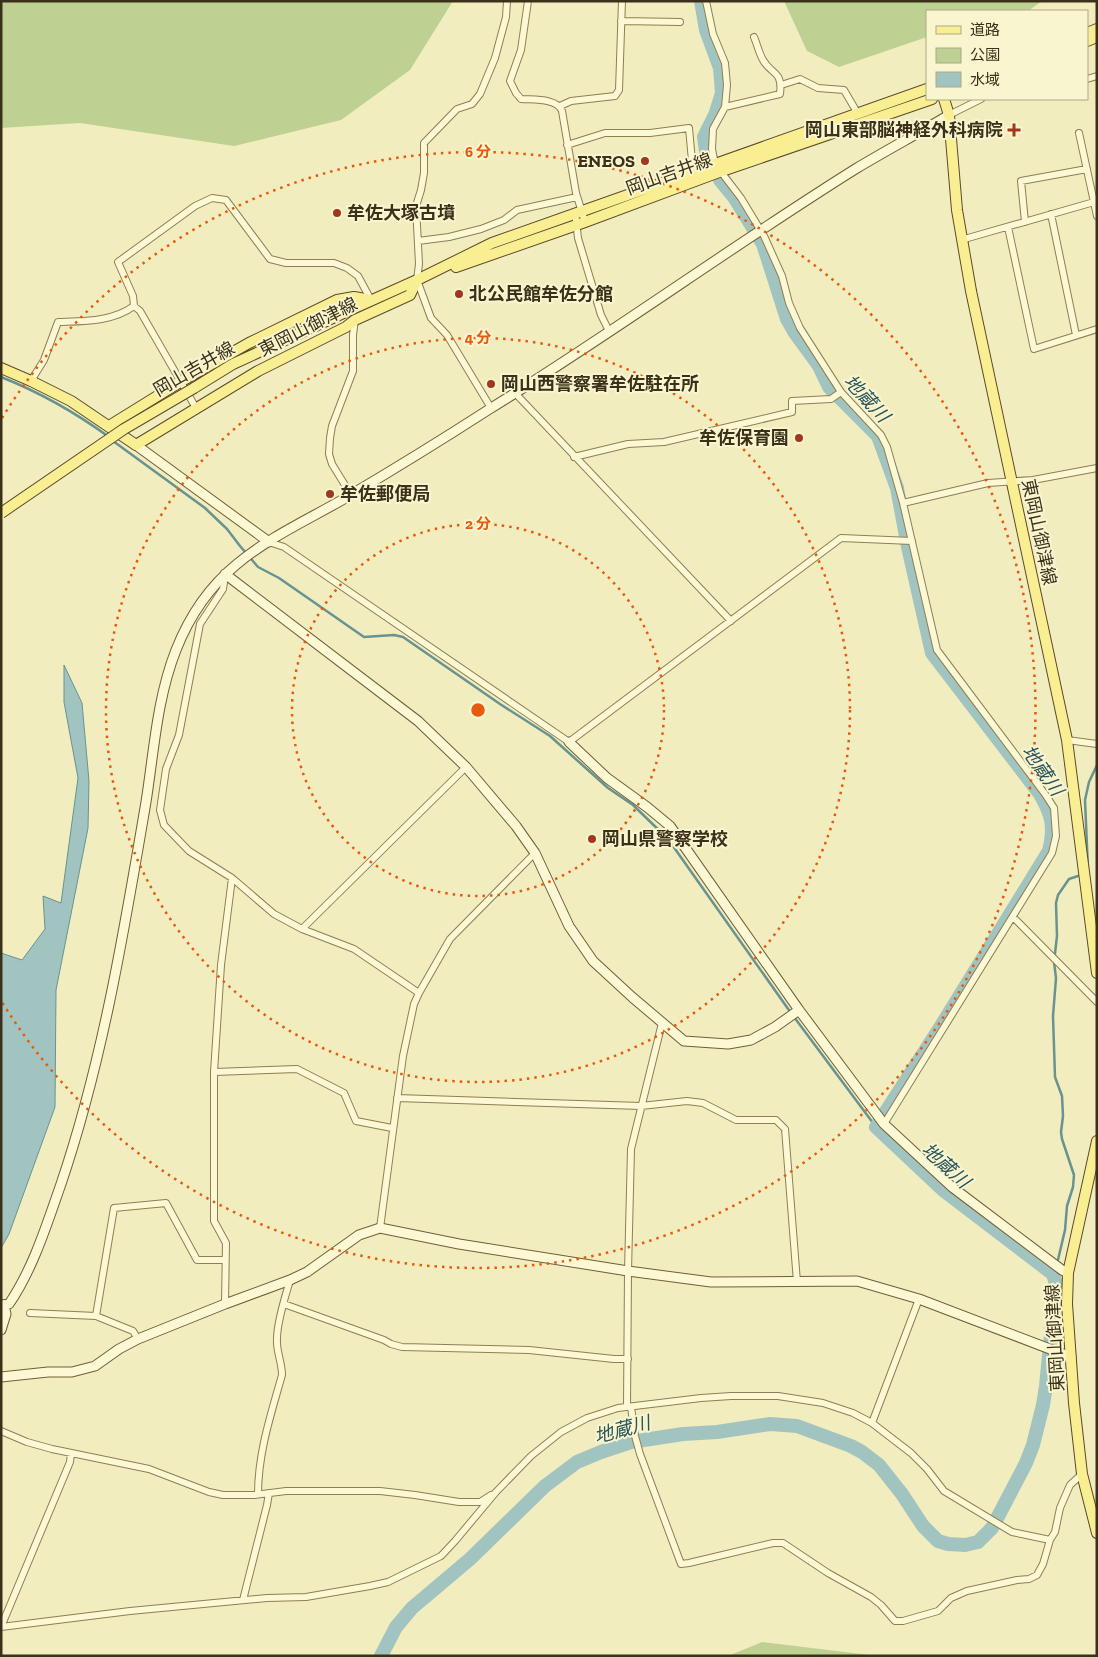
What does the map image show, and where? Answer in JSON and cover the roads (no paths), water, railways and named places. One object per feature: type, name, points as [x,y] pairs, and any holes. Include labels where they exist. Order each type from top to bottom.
[{"type":"main road","name":"岡山吉井線","points":[[418,280],[580,223],[858,114],[926,90]]},
{"type":"main road","name":"岡山吉井線","points":[[1,513],[124,429],[233,364],[418,280],[492,243],[693,172],[718,168],[929,100]]},
{"type":"main road","name":"東岡山御津線","points":[[944,100],[949,115],[961,240],[1067,740],[1097,973]]},
{"type":"main road","name":"東岡山御津線","points":[[136,445],[258,371],[346,328],[356,320],[410,295],[418,280]]},
{"type":"main road","name":"東岡山御津線","points":[[108,426],[249,343],[337,300],[354,297],[371,300]]},
{"type":"main road","points":[[1,368],[71,401],[136,445]]},
{"type":"main road","name":"東岡山御津線","points":[[1097,1141],[1068,1273],[1067,1304],[1082,1474],[1097,1534]]},
{"type":"street","points":[[491,408],[447,335],[430,318],[418,280],[416,206],[424,172],[424,143],[457,109],[472,104],[480,94],[495,58],[506,17],[507,1]]},
{"type":"street","points":[[528,1],[521,50],[510,81],[521,99],[554,102],[560,106],[562,111],[580,223],[601,315],[609,330]]},
{"type":"street","points":[[560,106],[571,101],[615,96],[618,90],[622,1]]},
{"type":"street","points":[[706,1],[713,34],[725,63],[727,85],[725,107],[713,129],[712,149],[718,168],[741,198],[764,236],[782,276],[789,303],[800,328],[840,392],[881,435],[888,447],[937,650],[1054,808],[1056,836],[1052,853],[884,1124]]},
{"type":"street","points":[[621,21],[680,22]]},
{"type":"street","points":[[725,107],[780,94],[781,85],[777,73],[763,61],[754,37]]},
{"type":"street","points":[[781,85],[800,79],[818,88],[844,90],[858,114]]},
{"type":"street","points":[[1,1330],[6,1314],[2,1306],[9,1304],[20,1289],[48,1221],[72,1152],[99,1052],[128,901],[162,697],[176,649],[191,620],[214,585],[242,560],[269,542],[351,495],[515,393],[858,168],[949,115],[979,100]]},
{"type":"street","points":[[567,145],[605,133],[650,133],[689,128],[693,172]]},
{"type":"street","points":[[1079,133],[1097,216]]},
{"type":"street","points":[[1025,222],[1021,181],[1087,169]]},
{"type":"street","points":[[418,241],[449,237],[473,231],[504,220],[517,210],[577,197]]},
{"type":"street","points":[[196,408],[140,311],[134,306],[133,296],[118,262],[195,206],[212,198],[226,200],[270,259],[286,263],[334,263],[347,268],[358,276],[371,300]]},
{"type":"street","points":[[961,240],[1094,202]]},
{"type":"street","points":[[579,211],[580,223]]},
{"type":"street","points":[[1051,214],[1076,335]]},
{"type":"street","points":[[1008,227],[1034,349],[1097,329]]},
{"type":"street","points":[[31,381],[44,360],[58,322],[96,321],[125,312],[134,306]]},
{"type":"street","points":[[350,310],[356,320],[353,335],[353,371],[332,426],[329,454],[332,464],[351,495]]},
{"type":"street","points":[[574,457],[628,444],[664,442],[792,412],[792,401],[831,399],[840,392]]},
{"type":"street","points":[[515,393],[731,621]]},
{"type":"street","points":[[136,445],[269,542],[284,546],[569,742],[607,778],[670,826],[799,1010],[884,1124],[952,1187],[1068,1273]]},
{"type":"street","points":[[903,503],[988,484],[1032,480],[1097,468]]},
{"type":"street","points":[[569,742],[841,538],[912,541]]},
{"type":"street","points":[[225,574],[418,721],[466,767],[516,826],[536,853],[569,926],[592,961],[684,1041],[728,1044],[751,1040],[776,1027],[799,1010]]},
{"type":"street","points":[[225,574],[223,589],[200,624],[179,735],[166,769],[160,810],[164,825],[189,851],[232,878],[274,914],[302,929],[354,948],[419,993]]},
{"type":"street","points":[[1067,740],[1097,744]]},
{"type":"street","points":[[302,929],[466,767]]},
{"type":"street","points":[[380,1228],[392,1128],[404,1049],[414,1004],[450,939],[536,853]]},
{"type":"street","points":[[225,1304],[226,1243],[214,1221],[214,1072],[221,965],[232,878]]},
{"type":"street","points":[[1013,917],[1097,1002]]},
{"type":"street","points":[[662,1023],[640,1106],[631,1150],[628,1271],[629,1407],[640,1454],[681,1564],[773,1543],[783,1543],[828,1573],[871,1597],[895,1621],[903,1621],[938,1610],[951,1598],[967,1591],[1029,1579],[1037,1574],[1043,1564],[1050,1540],[1055,1532],[1060,1508],[1070,1484],[1082,1474]]},
{"type":"street","points":[[214,1072],[297,1069],[344,1093],[356,1122],[392,1128]]},
{"type":"street","points":[[397,1098],[640,1106],[687,1101],[703,1103],[736,1120],[776,1120],[785,1129],[797,1282]]},
{"type":"street","points":[[96,1316],[114,1208],[166,1203],[197,1260],[226,1260]]},
{"type":"street","points":[[1,1377],[48,1372],[72,1372],[95,1366],[118,1349],[138,1339],[307,1272],[359,1235],[380,1228],[459,1244],[711,1282],[857,1281],[919,1299],[1071,1358]]},
{"type":"street","points":[[258,1494],[258,1471],[262,1448],[282,1375],[282,1362],[277,1349],[277,1338],[290,1280]]},
{"type":"street","points":[[872,1423],[919,1299]]},
{"type":"street","points":[[284,1304],[384,1340],[390,1344],[402,1346],[529,1350],[628,1359]]},
{"type":"street","points":[[30,1313],[96,1316],[133,1332],[138,1339]]},
{"type":"street","points":[[71,1453],[70,1462],[1,1627],[130,1610],[243,1600],[306,1597],[388,1582],[441,1556],[496,1492],[531,1456],[561,1432],[587,1418],[629,1407],[731,1396],[778,1396],[823,1403],[853,1413],[872,1423],[911,1453],[927,1469],[944,1491],[1012,1532],[1050,1540]]},
{"type":"street","points":[[1,1431],[27,1442],[149,1469],[209,1492],[223,1495],[286,1491],[380,1491],[459,1502],[480,1502],[496,1492]]},
{"type":"street","points":[[243,1600],[269,1493]]},
{"type":"water","points":[[64,665],[82,703],[89,781],[88,828],[56,990],[55,1107],[9,1234],[1,1248],[1,953],[22,960],[45,929],[43,896],[61,903],[78,778],[64,702]]},
{"type":"waterway","name":"地蔵川","points":[[701,1],[706,30],[720,68],[722,93],[715,115],[704,137],[707,158]]},
{"type":"waterway","name":"地蔵川","points":[[381,1656],[396,1627],[412,1608],[470,1559],[545,1486],[577,1462],[601,1452],[631,1442],[683,1434],[717,1432],[770,1424],[797,1426],[862,1452],[879,1465],[902,1494],[923,1526],[938,1541],[948,1544],[965,1545],[978,1542],[992,1528],[1026,1463],[1033,1445],[1043,1405],[1056,1284],[1053,1274],[943,1190],[876,1127],[1049,851],[1052,834],[1050,815],[1040,794],[932,653],[897,488],[878,436],[829,387],[819,366],[795,333],[787,319],[763,244],[734,197],[720,180]]},
{"type":"waterway","points":[[1,377],[57,404],[109,437]]},
{"type":"waterway","points":[[113,441],[205,508],[227,529],[258,567],[279,578],[364,637],[394,635],[403,637],[550,736],[608,788],[633,805],[668,839],[791,1013]]},
{"type":"waterway","points":[[1088,869],[1085,800],[1089,782],[1097,765]]},
{"type":"waterway","points":[[1057,1264],[1074,1175],[1062,1139],[1062,1096],[1055,1077],[1053,1016],[1056,978],[1054,962],[1057,936],[1056,903],[1058,895],[1069,879],[1078,876]]},
{"type":"waterway","points":[[794,1017],[876,1127]]},
{"type":"place","name":"岡山東部脳神経外科病院","points":[[1014,130]]},
{"type":"place","name":"ENEOS","points":[[645,161]]},
{"type":"place","name":"牟佐大塚古墳","points":[[337,213]]},
{"type":"place","name":"北公民館牟佐分館","points":[[459,294]]},
{"type":"place","name":"岡山西警察署牟佐駐在所","points":[[491,384]]},
{"type":"place","name":"牟佐保育園","points":[[799,438]]},
{"type":"place","name":"牟佐郵便局","points":[[330,494]]},
{"type":"place","name":"岡山県警察学校","points":[[592,839]]}]
